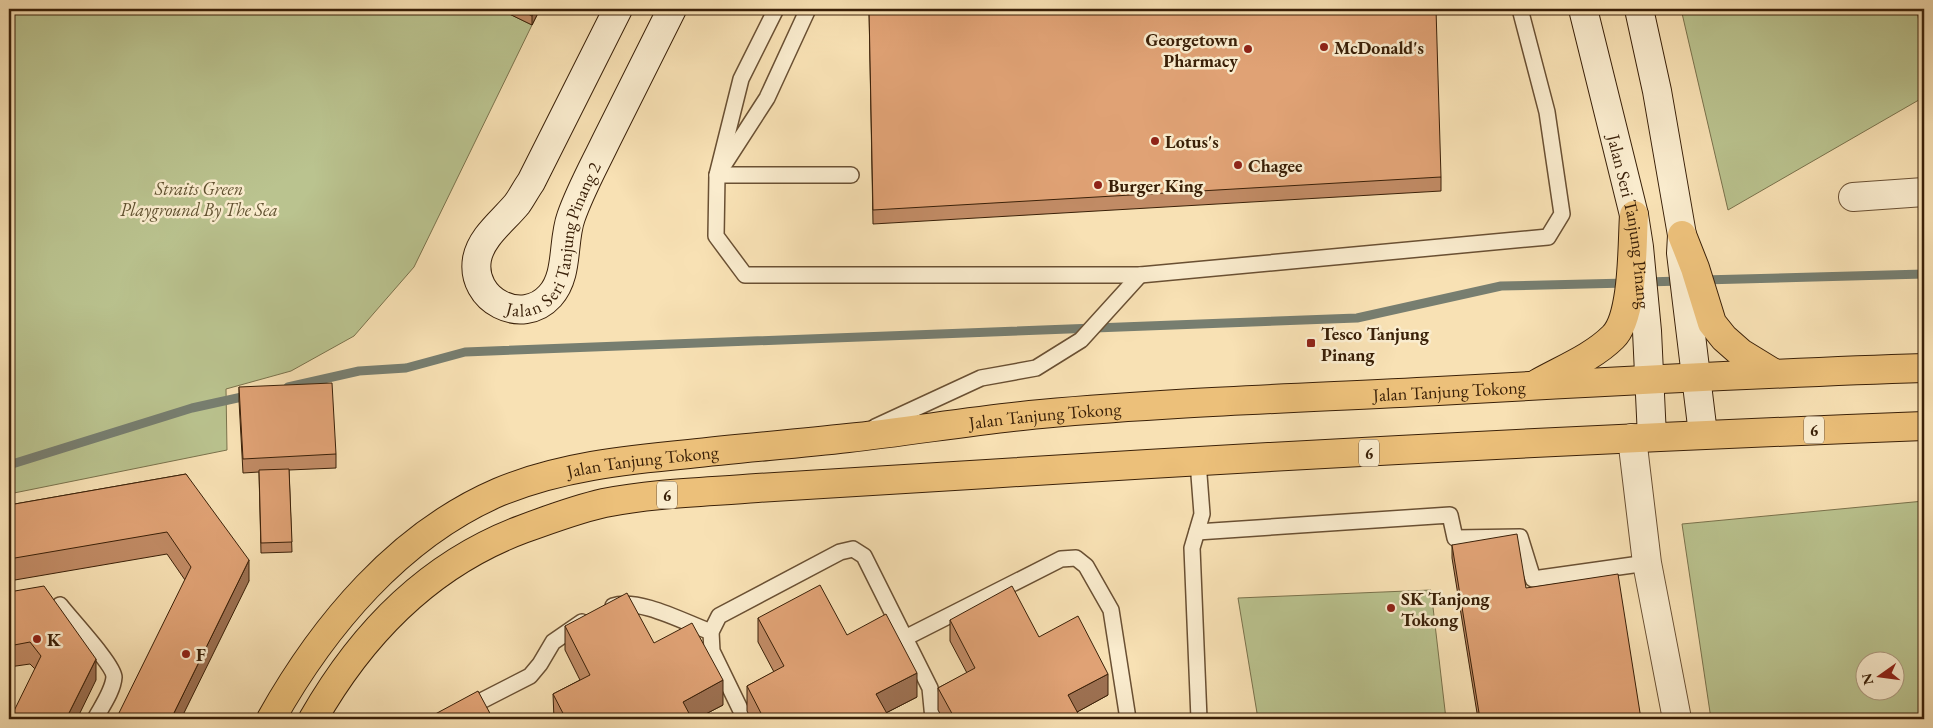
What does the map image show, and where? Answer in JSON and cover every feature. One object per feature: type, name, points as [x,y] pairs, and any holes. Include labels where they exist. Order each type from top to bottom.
[{"type":"main road","points":[[1533,386],[1597,350],[1615,336],[1624,319],[1629,294],[1635,255],[1634,214]]},
{"type":"main road","points":[[1686,252],[1702,326],[1724,338],[1741,353],[1772,372]]},
{"type":"main road","name":"Jalan Tanjung Tokong","points":[[272,719],[290,685],[321,640],[360,593],[421,540],[463,512],[500,492],[566,470],[624,461],[851,438],[1040,414],[1772,372],[1924,368]]},
{"type":"main road","name":"Jalan Tanjung Tokong","points":[[313,719],[363,645],[415,590],[487,544],[519,530],[576,510],[608,502],[660,496],[1198,462],[1704,434],[1924,426]]},
{"type":"street","name":"Jalan Seri Tanjung Pinang 2","points":[[618,9],[531,182],[517,203],[481,247],[477,265],[480,283],[486,294],[504,307],[526,309],[538,306],[550,297],[558,285],[570,218],[672,9]]},
{"type":"street","name":"Jalan Seri Tanjung Pinang","points":[[1583,9],[1634,214]]},
{"type":"street","points":[[1639,9],[1657,91],[1686,252]]},
{"type":"street","points":[[1853,197],[1924,192]]},
{"type":"street","name":"Jalan Seri Tanjung Pinang","points":[[1635,255],[1646,330],[1649,380],[1642,438],[1647,563],[1677,719]]},
{"type":"street","points":[[1702,326],[1697,377],[1704,434]]},
{"type":"lane","points":[[776,9],[741,79],[717,175],[716,236],[745,275],[1140,275],[1548,237],[1562,214],[1547,112],[1520,9]]},
{"type":"lane","points":[[717,175],[767,98],[808,9]]},
{"type":"lane","points":[[717,175],[850,174]]},
{"type":"lane","points":[[851,438],[981,378],[1036,368],[1081,340],[1140,275]]},
{"type":"lane","points":[[1198,462],[1202,514],[1192,548],[1199,719]]},
{"type":"lane","points":[[1197,532],[1450,515],[1455,538],[1520,537],[1533,579],[1647,563]]},
{"type":"lane","points":[[745,719],[712,651],[711,632],[720,616],[840,552],[853,549],[864,556],[930,688],[933,719]]},
{"type":"lane","points":[[905,638],[1061,559],[1076,558],[1086,566],[1110,610],[1128,719]]},
{"type":"lane","points":[[446,719],[530,676],[540,664],[553,642],[597,612],[622,603],[638,605],[711,632]]},
{"type":"lane","points":[[60,605],[107,662],[114,674],[112,687],[95,719]]},
{"type":"green space","name":"Straits Green Playground By The Sea","points":[[9,9],[499,9],[532,25],[414,267],[354,336],[291,371],[226,389],[227,450],[9,494]]},
{"type":"green space","points":[[1681,9],[1916,9],[1924,41],[1924,97],[1728,210]]},
{"type":"green space","points":[[1924,501],[1924,719],[1711,719],[1682,524]]},
{"type":"green space","points":[[1431,590],[1446,719],[1258,719],[1238,598]]},
{"type":"building","points":[[518,9],[535,9],[532,16]]},
{"type":"building","name":"Lotus's","points":[[869,9],[1436,9],[1441,177],[873,210]]},
{"type":"building","points":[[332,383],[336,454],[243,459],[239,387]]},
{"type":"building","points":[[289,469],[292,542],[261,543],[259,470]]},
{"type":"building","name":"F","points":[[186,474],[249,560],[171,719],[116,719],[191,567],[167,532],[9,559],[9,505]]},
{"type":"building","points":[[1517,534],[1526,588],[1618,574],[1641,719],[1480,719],[1452,545]]},
{"type":"building","points":[[820,585],[847,635],[886,614],[917,673],[876,694],[890,719],[764,719],[747,686],[784,666],[758,618]]},
{"type":"building","name":"K","points":[[44,586],[96,659],[66,719],[10,719],[41,656],[30,642],[9,646],[9,592]]},
{"type":"building","points":[[1012,586],[1039,637],[1078,616],[1108,674],[1068,695],[1081,719],[955,719],[938,688],[975,668],[950,620]]},
{"type":"building","points":[[627,593],[654,643],[692,623],[723,680],[683,702],[692,719],[566,719],[553,694],[590,675],[565,626]]},
{"type":"building","points":[[478,691],[493,719],[426,719]]},
{"type":"waterway","points":[[1702,280],[1924,274]]},
{"type":"waterway","points":[[1645,282],[1682,281]]},
{"type":"waterway","points":[[288,387],[359,371],[406,368],[465,352],[1357,318],[1501,286],[1627,283]]},
{"type":"waterway","points":[[9,465],[192,408],[251,395]]},
{"type":"place","name":"McDonald's","points":[[1324,47]]},
{"type":"place","name":"Georgetown Pharmacy","points":[[1248,49]]},
{"type":"place","name":"Lotus's","points":[[1155,141]]},
{"type":"place","name":"Chagee","points":[[1238,165]]},
{"type":"place","name":"Burger King","points":[[1098,185]]},
{"type":"place","name":"Tesco Tanjung Pinang","points":[[1311,343]]},
{"type":"place","name":"SK Tanjong Tokong","points":[[1391,608]]},
{"type":"place","name":"K","points":[[37,639]]},
{"type":"place","name":"F","points":[[186,654]]}]
